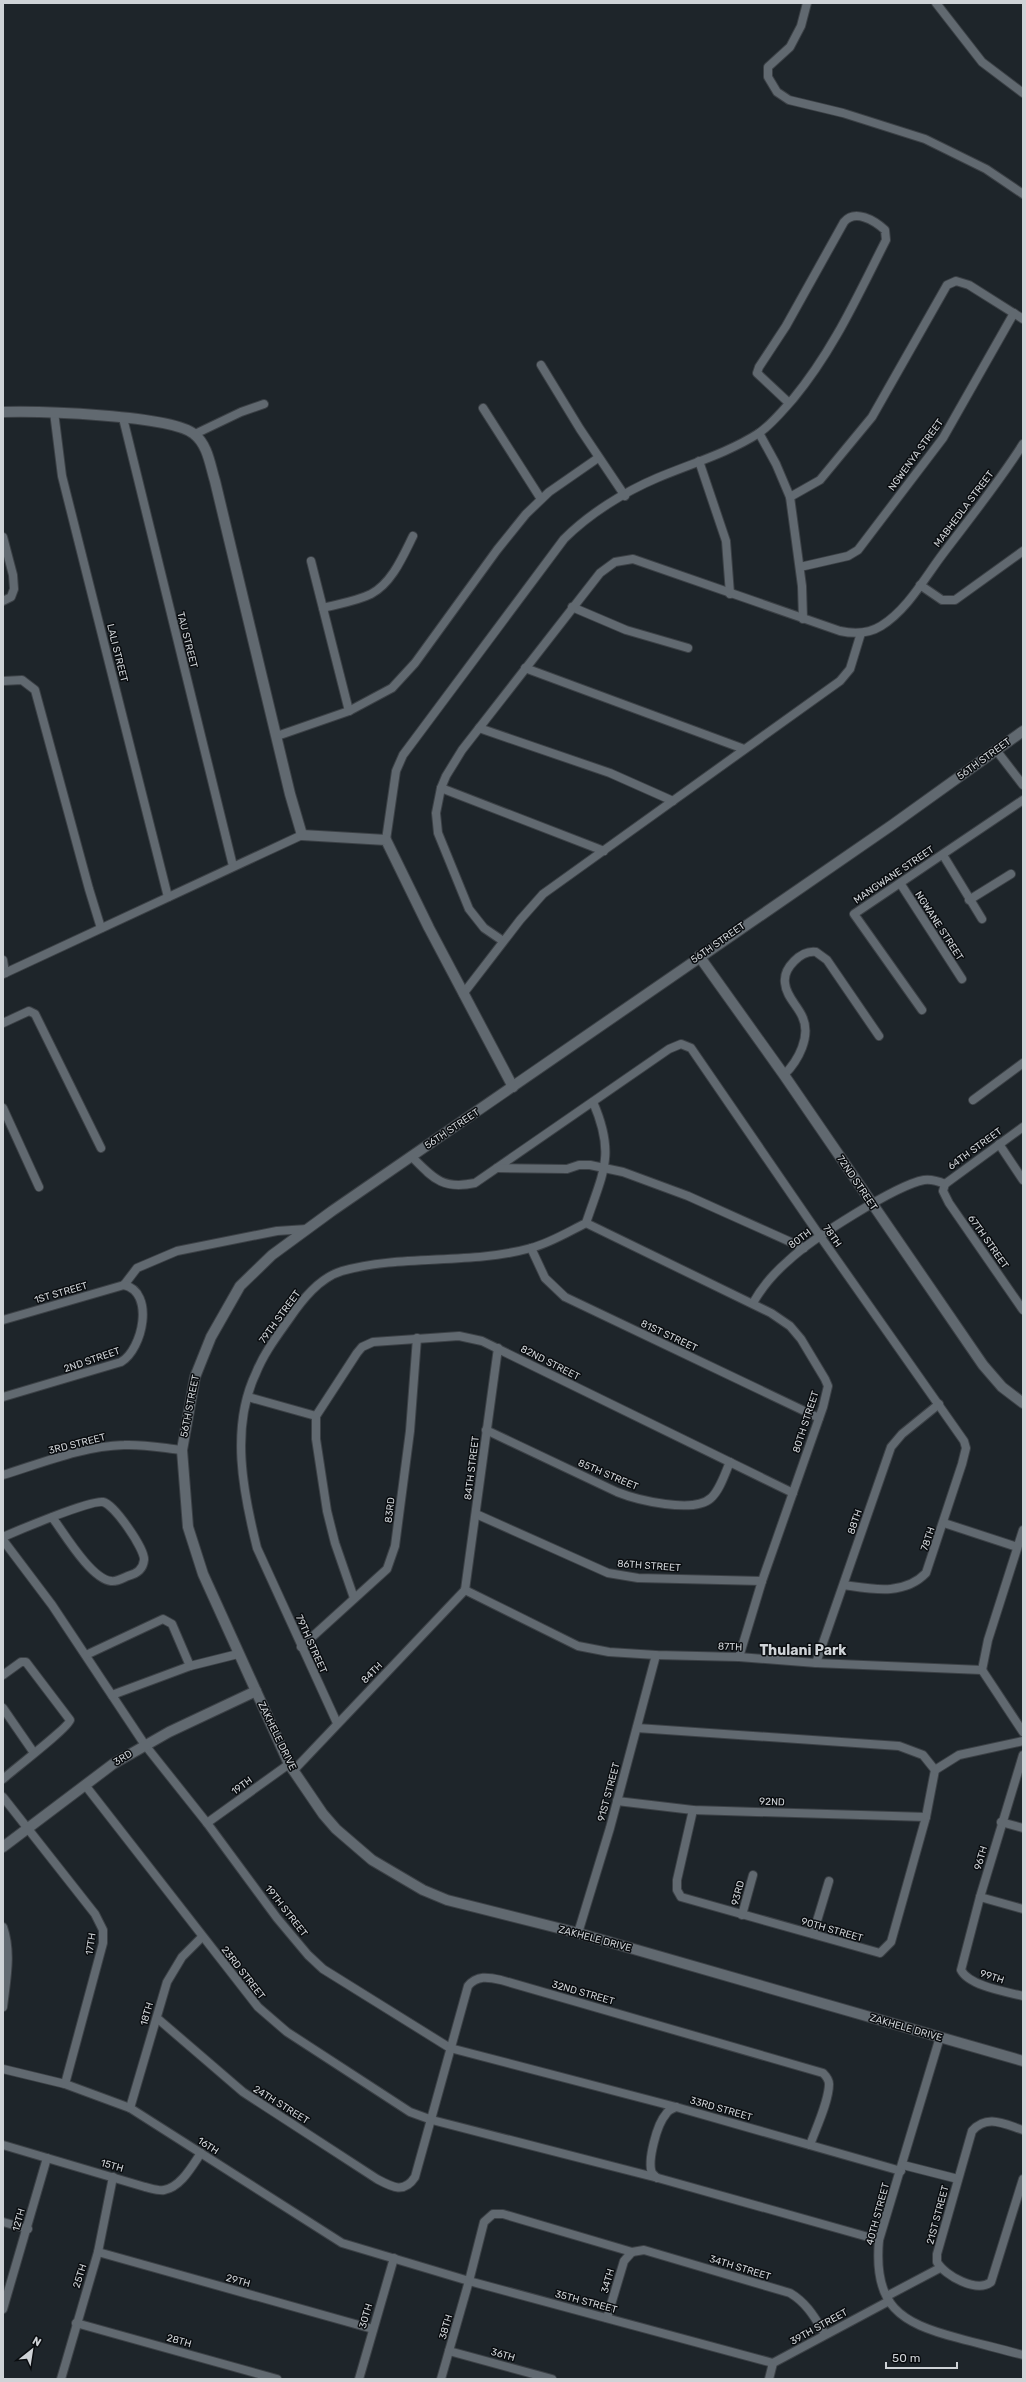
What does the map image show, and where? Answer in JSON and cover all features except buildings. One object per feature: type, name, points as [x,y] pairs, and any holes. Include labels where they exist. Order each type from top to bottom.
[{"type":"street","points":[[807,3],[801,26],[790,47],[768,67],[768,77],[776,92],[789,100],[843,113],[925,139],[986,169],[1023,194]]},
{"type":"street","points":[[936,3],[982,62],[1023,93]]},
{"type":"street","points":[[513,1087],[463,994],[386,840],[396,771],[403,755],[564,539],[585,521],[655,479],[699,461],[759,433],[789,403],[823,359],[886,240],[885,230],[860,216],[851,216],[844,222],[786,326],[758,367],[757,373],[789,403]]},
{"type":"street","points":[[790,497],[820,480],[872,417],[947,285],[956,281],[969,285],[1023,319]]},
{"type":"street","name":"NGWENYA STREET","points":[[800,567],[848,556],[858,550],[943,438],[1014,313]]},
{"type":"street","points":[[541,365],[598,458],[625,496]]},
{"type":"street","points":[[195,434],[264,404]]},
{"type":"street","points":[[483,408],[541,499]]},
{"type":"street","points":[[3,412],[54,412],[123,418],[175,425],[195,434],[207,454],[213,474],[302,835]]},
{"type":"street","name":"LALI STREET","points":[[54,412],[62,476],[168,897]]},
{"type":"street","name":"TAU STREET","points":[[123,418],[233,866]]},
{"type":"street","points":[[759,433],[776,464],[790,497],[800,567],[803,619]]},
{"type":"street","name":"MABHEDLA STREET","points":[[861,633],[880,626],[891,618],[920,585],[1023,444]]},
{"type":"street","points":[[277,736],[349,711],[384,694],[407,672],[512,529],[541,499],[598,458]]},
{"type":"street","points":[[699,461],[726,541],[730,594]]},
{"type":"street","points":[[323,608],[365,597],[377,590],[396,569],[413,536]]},
{"type":"street","points":[[3,537],[15,585],[11,597],[3,601]]},
{"type":"street","points":[[920,585],[942,600],[955,600],[1023,551]]},
{"type":"street","points":[[463,994],[543,894],[744,749],[840,682],[850,669],[861,633],[840,631],[803,619],[730,594],[654,565],[633,559],[623,560],[607,566],[572,606],[479,728],[454,763],[441,788],[436,824],[441,846],[469,909],[484,928],[504,941]]},
{"type":"street","points":[[311,561],[349,711]]},
{"type":"street","points":[[572,606],[626,630],[688,648]]},
{"type":"street","points":[[525,668],[744,749]]},
{"type":"street","points":[[3,681],[22,680],[35,690],[89,889],[102,928]]},
{"type":"street","points":[[479,728],[610,773],[673,801]]},
{"type":"street","name":"56TH STREET","points":[[256,1691],[238,1654],[193,1546],[185,1507],[182,1450],[194,1377],[220,1319],[240,1286],[272,1255],[307,1229],[513,1087],[699,956],[892,825],[1023,731]]},
{"type":"street","points":[[996,750],[1023,785]]},
{"type":"street","points":[[441,788],[604,851]]},
{"type":"street","name":"MANGWANE STREET","points":[[922,1010],[854,914],[1023,800]]},
{"type":"street","points":[[3,960],[4,973],[302,835],[386,840]]},
{"type":"street","points":[[943,855],[969,900],[982,919]]},
{"type":"street","points":[[969,900],[1011,874]]},
{"type":"street","name":"NGWANE STREET","points":[[900,884],[962,979]]},
{"type":"street","points":[[784,1075],[800,1055],[805,1025],[803,1017],[786,988],[785,976],[791,964],[804,954],[816,952],[827,960],[879,1036]]},
{"type":"street","name":"72ND STREET","points":[[699,956],[784,1075],[983,1365],[1002,1387],[1023,1403]]},
{"type":"street","points":[[3,1023],[29,1011],[35,1014],[101,1148]]},
{"type":"street","name":"78TH","points":[[412,1156],[435,1179],[453,1186],[475,1183],[669,1049],[681,1044],[688,1046],[957,1430],[966,1448],[930,1565],[920,1580],[906,1587],[895,1588],[844,1585]]},
{"type":"street","points":[[973,1100],[1023,1063]]},
{"type":"street","points":[[586,1223],[604,1168],[605,1136],[593,1102]]},
{"type":"street","points":[[3,1108],[39,1187]]},
{"type":"street","name":"64TH STREET","points":[[872,1205],[906,1186],[923,1180],[936,1180],[945,1184],[1023,1127]]},
{"type":"street","points":[[999,1144],[1023,1180]]},
{"type":"street","points":[[496,1168],[567,1169],[580,1165],[604,1168],[642,1178],[688,1196],[804,1248]]},
{"type":"street","name":"67TH STREET","points":[[945,1184],[944,1191],[949,1203],[1023,1310]]},
{"type":"street","name":"80TH","points":[[752,1303],[768,1280],[788,1260],[820,1236],[872,1205]]},
{"type":"street","name":"79TH STREET","points":[[337,1723],[256,1548],[241,1452],[242,1428],[248,1396],[255,1374],[265,1354],[292,1314],[316,1287],[331,1275],[356,1268],[494,1255],[531,1248],[586,1223]]},
{"type":"street","name":"80TH STREET","points":[[586,1223],[752,1303],[790,1326],[812,1356],[828,1386],[819,1418],[762,1581],[739,1657]]},
{"type":"street","points":[[124,1285],[137,1268],[177,1252],[277,1231],[307,1229]]},
{"type":"street","name":"81ST STREET","points":[[531,1248],[546,1278],[565,1297],[819,1418]]},
{"type":"street","name":"1ST STREET","points":[[3,1320],[124,1285]]},
{"type":"street","name":"2ND STREET","points":[[3,1397],[121,1362],[129,1356],[135,1350],[142,1324],[142,1309],[134,1290],[124,1285]]},
{"type":"street","name":"82ND STREET","points":[[316,1416],[362,1347],[373,1342],[459,1336],[498,1348],[792,1493]]},
{"type":"street","name":"83RD","points":[[301,1647],[387,1569],[395,1546],[410,1431],[417,1338]]},
{"type":"street","name":"84TH STREET","points":[[465,1590],[498,1348]]},
{"type":"street","points":[[248,1396],[316,1416],[316,1439],[328,1511],[335,1543],[354,1598]]},
{"type":"street","name":"88TH","points":[[816,1663],[891,1448],[902,1434],[939,1404]]},
{"type":"street","name":"85TH STREET","points":[[486,1430],[617,1492],[632,1498],[659,1503],[690,1505],[707,1502],[716,1491],[730,1462]]},
{"type":"street","name":"3RD STREET","points":[[3,1475],[84,1450],[114,1445],[144,1446],[182,1450]]},
{"type":"street","points":[[3,1538],[52,1517],[94,1502],[110,1505],[144,1554],[141,1569],[136,1574],[114,1582],[101,1577],[80,1556],[52,1517]]},
{"type":"street","name":"86TH STREET","points":[[476,1514],[608,1573],[638,1578],[762,1581]]},
{"type":"street","points":[[944,1522],[1017,1547]]},
{"type":"street","points":[[1023,1530],[988,1640],[982,1670],[1023,1732]]},
{"type":"street","name":"19TH STREET","points":[[3,1538],[52,1605],[145,1745],[207,1823],[277,1918],[318,1964],[431,2038],[450,2048],[676,2107]]},
{"type":"street","name":"87TH","points":[[465,1590],[578,1646],[609,1652],[739,1657],[816,1663],[982,1670]]},
{"type":"street","name":"84TH","points":[[291,1767],[337,1723],[465,1590]]},
{"type":"street","points":[[86,1655],[163,1619],[172,1624],[190,1666]]},
{"type":"street","points":[[112,1695],[190,1666],[238,1654]]},
{"type":"street","name":"91ST STREET","points":[[578,1933],[617,1801],[656,1655]]},
{"type":"street","points":[[3,1674],[21,1662],[28,1663],[69,1718],[69,1724],[3,1779]]},
{"type":"street","name":"3RD","points":[[3,1847],[113,1764],[145,1745],[256,1691]]},
{"type":"street","name":"ZAKHELE DRIVE","points":[[256,1691],[291,1767],[336,1829],[372,1860],[394,1874],[447,1900],[578,1933],[1023,2060]]},
{"type":"street","points":[[3,1708],[34,1753]]},
{"type":"street","points":[[637,1728],[899,1746],[923,1755],[935,1770],[959,1755],[1023,1741]]},
{"type":"street","name":"96TH","points":[[961,1968],[980,1897],[1023,1755]]},
{"type":"street","name":"19TH","points":[[207,1823],[291,1767]]},
{"type":"street","name":"90TH STREET","points":[[693,1810],[677,1880],[678,1894],[686,1899],[874,1952],[884,1951],[891,1942],[926,1817],[935,1770]]},
{"type":"street","name":"23RD STREET","points":[[85,1785],[237,1982],[270,2020],[410,2112],[432,2120],[658,2178]]},
{"type":"street","name":"17TH","points":[[3,1797],[95,1914],[103,1930],[103,1943],[65,2084]]},
{"type":"street","name":"92ND","points":[[617,1801],[693,1810],[926,1817]]},
{"type":"street","points":[[1002,1822],[1023,1828]]},
{"type":"street","name":"93RD","points":[[742,1915],[753,1875]]},
{"type":"street","points":[[813,1934],[829,1881]]},
{"type":"street","points":[[980,1897],[1023,1909]]},
{"type":"street","points":[[3,1927],[7,1938],[8,1957],[3,2007]]},
{"type":"street","name":"18TH","points":[[130,2108],[167,1982],[173,1969],[182,1957],[202,1937]]},
{"type":"street","name":"99TH","points":[[961,1968],[963,1975],[979,1984],[1023,1996]]},
{"type":"street","name":"32ND STREET","points":[[407,2187],[415,2177],[468,1986],[472,1980],[479,1978],[501,1980],[823,2073],[827,2077],[829,2083],[810,2145]]},
{"type":"street","name":"24TH STREET","points":[[157,2018],[243,2092],[377,2178],[393,2187],[402,2189],[407,2187]]},
{"type":"street","name":"40TH STREET","points":[[940,2037],[902,2168],[879,2240],[877,2265],[888,2298],[905,2318],[923,2328],[1023,2355]]},
{"type":"street","name":"16TH","points":[[3,2069],[65,2084],[130,2108],[342,2243],[394,2258]]},
{"type":"street","name":"33RD STREET","points":[[658,2178],[652,2173],[650,2160],[661,2120],[669,2110],[676,2107],[810,2145],[902,2168],[958,2179]]},
{"type":"street","name":"21ST STREET","points":[[940,2268],[937,2262],[937,2254],[972,2131],[979,2123],[989,2121],[1023,2130]]},
{"type":"street","name":"15TH","points":[[3,2145],[164,2190],[177,2183],[186,2175],[201,2153]]},
{"type":"street","name":"12TH","points":[[3,2310],[5,2298],[28,2229],[47,2158]]},
{"type":"street","name":"25TH","points":[[60,2379],[98,2252],[114,2177]]},
{"type":"street","points":[[658,2178],[879,2240]]},
{"type":"street","points":[[940,2268],[952,2278],[983,2286],[992,2282],[1023,2179]]},
{"type":"street","name":"34TH STREET","points":[[469,2282],[484,2222],[493,2214],[503,2214],[632,2252],[644,2250],[790,2293],[800,2299],[808,2307],[825,2334]]},
{"type":"street","points":[[3,2222],[28,2229]]},
{"type":"street","name":"29TH","points":[[98,2252],[373,2329]]},
{"type":"street","name":"34TH","points":[[607,2318],[624,2262],[632,2252]]},
{"type":"street","name":"35TH STREET","points":[[394,2258],[469,2282],[773,2363]]},
{"type":"street","name":"30TH","points":[[359,2379],[394,2258]]},
{"type":"street","name":"39TH STREET","points":[[773,2363],[940,2268]]},
{"type":"street","name":"38TH","points":[[441,2379],[469,2282]]},
{"type":"street","name":"28TH","points":[[76,2323],[277,2379]]},
{"type":"street","name":"36TH","points":[[450,2350],[552,2379]]},
{"type":"street","points":[[769,2379],[773,2363]]},
{"type":"district","name":"Thulani Park","points":[[803,1650]]}]
